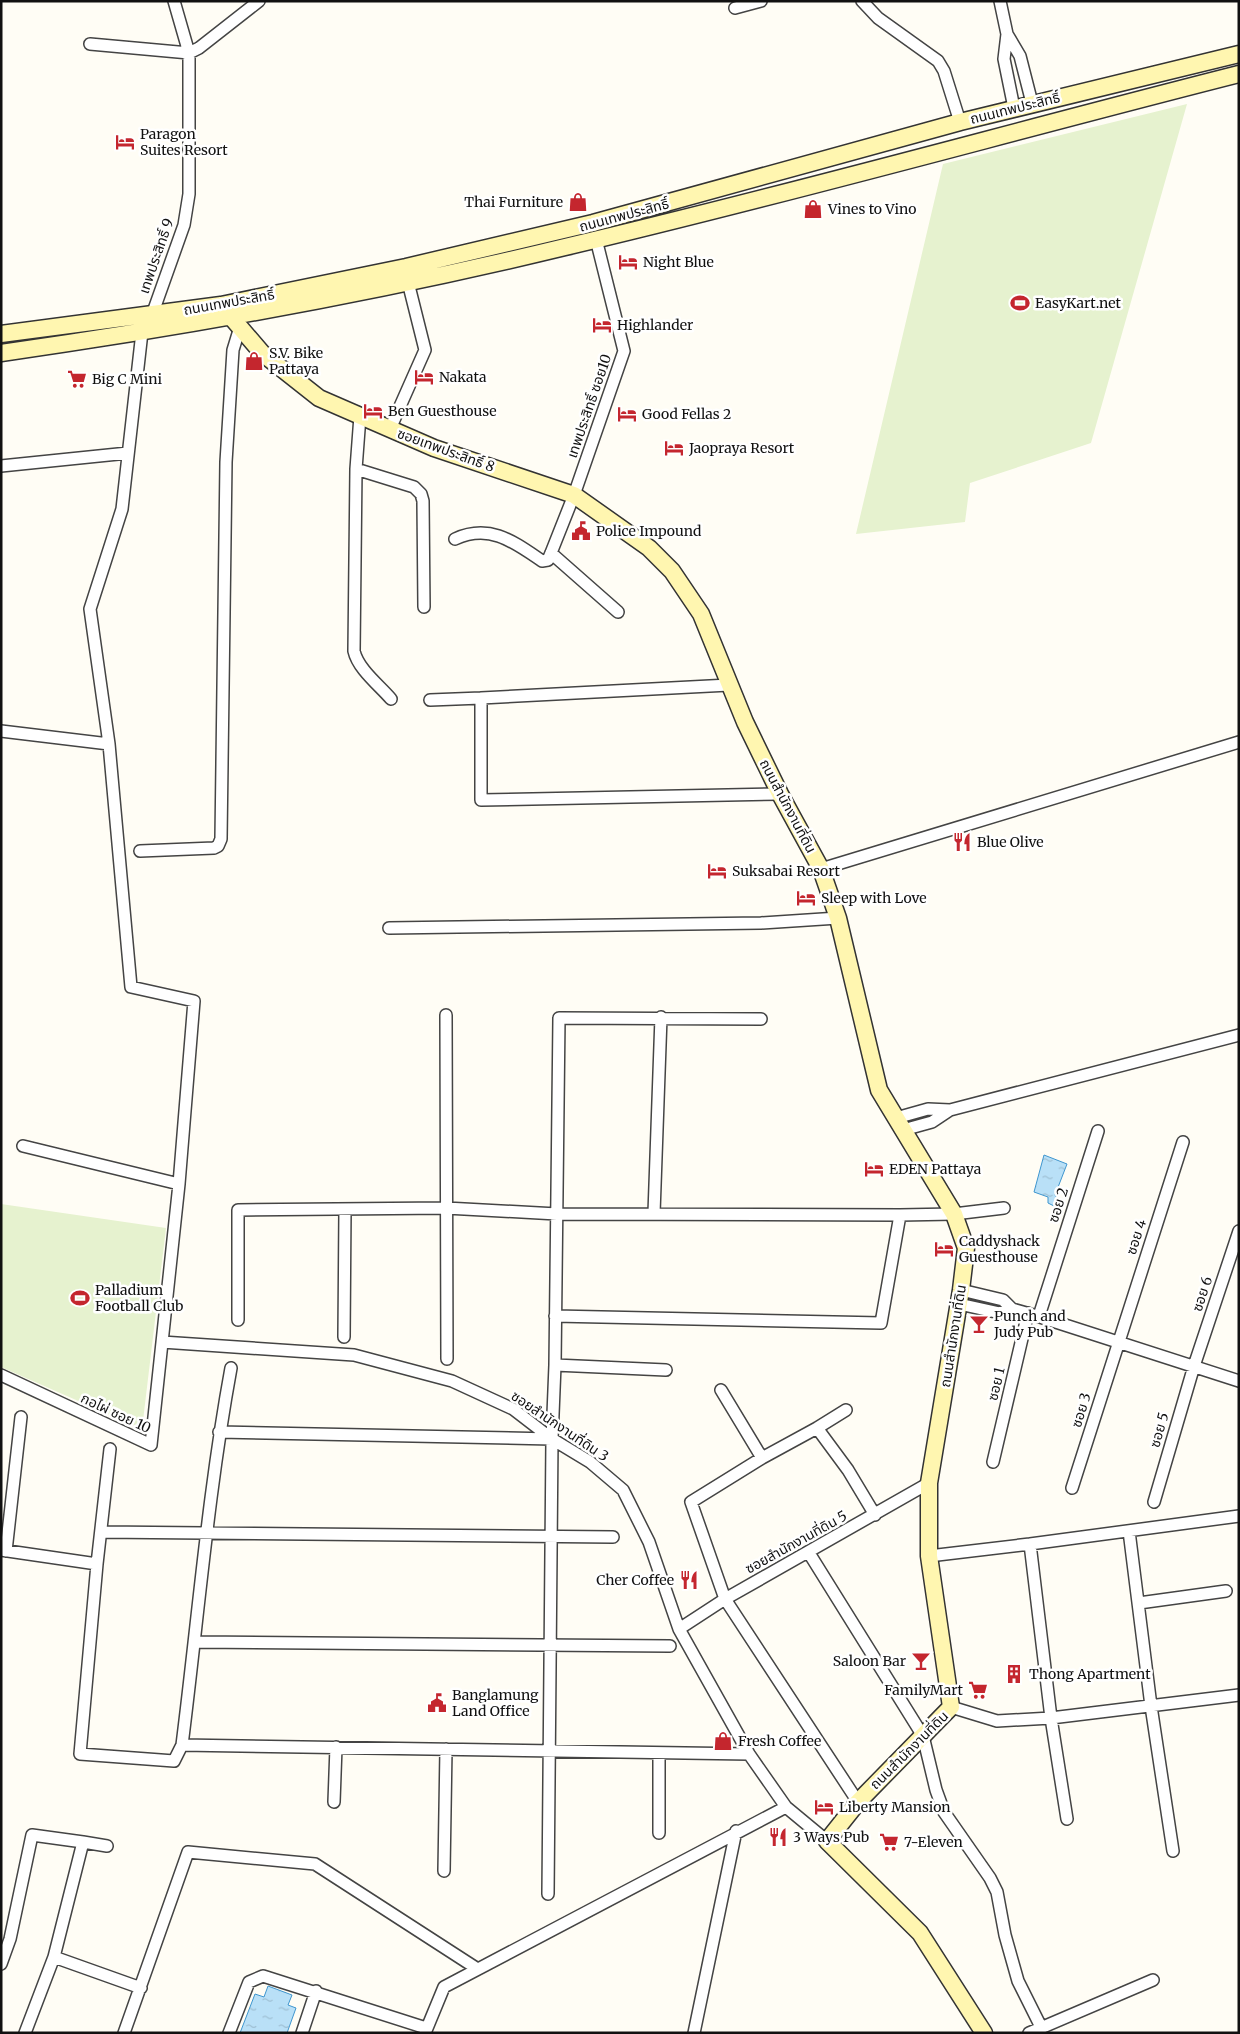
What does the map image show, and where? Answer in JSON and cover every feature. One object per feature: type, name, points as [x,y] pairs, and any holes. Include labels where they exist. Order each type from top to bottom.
[{"type":"main road","name":"ถนนเทพประสิทธิ์","points":[[1,334],[152,315],[233,316],[406,268],[593,223],[1032,103],[1239,54]]},
{"type":"main road","name":"ถนนเทพประสิทธิ์","points":[[1,352],[142,332],[233,316],[408,282],[596,240],[1239,74]]},
{"type":"main road","name":"ซอยเทพประสิทธิ์ 8","points":[[233,316],[262,352],[318,398],[434,448],[574,494]]},
{"type":"main road","name":"ถนนสำนักงานที่ดิน","points":[[574,494],[649,548],[672,571],[701,614],[729,685],[780,794],[821,869],[838,918],[879,1090],[954,1214],[966,1248],[960,1297],[929,1483],[928,1556],[951,1707],[858,1802],[827,1841]]},
{"type":"main road","points":[[827,1841],[920,1933],[984,2033]]},
{"type":"street","name":"เทพประสิทธิ์ 9","points":[[152,315],[184,225],[189,194],[189,53],[174,1]]},
{"type":"street","points":[[90,44],[189,53],[199,48],[259,1]]},
{"type":"street","points":[[735,8],[761,1]]},
{"type":"street","points":[[862,1],[884,22],[938,61],[944,71],[960,122]]},
{"type":"street","points":[[1000,1],[1007,34],[1020,56],[1032,103]]},
{"type":"street","points":[[1007,34],[1004,59],[1014,108]]},
{"type":"street","name":"เทพประสิทธิ์ ซอย10","points":[[551,553],[574,494],[624,351],[596,240]]},
{"type":"street","points":[[390,429],[424,350],[408,282]]},
{"type":"street","points":[[140,851],[214,848],[218,846],[220,840],[226,462],[233,350],[233,316]]},
{"type":"street","points":[[142,332],[122,509],[90,609],[109,744],[131,987],[194,1001],[179,1184],[162,1342]]},
{"type":"street","points":[[360,416],[356,469],[354,651],[355,658],[360,665],[391,699]]},
{"type":"street","points":[[1,466],[128,454]]},
{"type":"street","points":[[356,469],[414,487],[421,494],[423,501],[424,607]]},
{"type":"street","points":[[456,539],[467,534],[493,535],[508,538],[542,561],[548,560],[551,553],[618,612]]},
{"type":"street","points":[[430,700],[729,685]]},
{"type":"street","points":[[481,698],[481,800],[780,794]]},
{"type":"street","points":[[1,731],[109,744]]},
{"type":"street","points":[[821,869],[1239,742]]},
{"type":"street","points":[[389,928],[761,924],[838,918]]},
{"type":"street","points":[[446,1015],[447,1359]]},
{"type":"street","points":[[654,1213],[661,1017]]},
{"type":"street","points":[[548,1894],[552,1439],[555,1365],[559,1018],[661,1017],[762,1019]]},
{"type":"street","points":[[900,1124],[932,1122],[950,1110],[1239,1035]]},
{"type":"street","name":"ซอย 2","points":[[1034,1315],[1098,1131]]},
{"type":"street","name":"ซอย 4","points":[[1118,1342],[1182,1142]]},
{"type":"street","points":[[24,1146],[179,1184]]},
{"type":"street","points":[[238,1320],[238,1210],[446,1208],[557,1214],[900,1215],[954,1214],[1004,1208]]},
{"type":"street","points":[[344,1337],[345,1209]]},
{"type":"street","points":[[555,1316],[881,1323],[900,1215]]},
{"type":"street","name":"ซอย 6","points":[[1194,1366],[1239,1231]]},
{"type":"street","points":[[960,1297],[1000,1313],[1012,1309],[1034,1315],[1239,1381]]},
{"type":"street","name":"ซอย 1","points":[[993,1462],[1034,1315]]},
{"type":"street","name":"กอไผ่ ซอย 10","points":[[1,1375],[151,1446],[162,1342]]},
{"type":"street","name":"ซอยสำนักงานที่ดิน 3","points":[[162,1342],[354,1355],[452,1381],[513,1409],[552,1439],[590,1462],[623,1490],[649,1542],[679,1629],[749,1754],[786,1807],[827,1841]]},
{"type":"street","name":"ซอย 3","points":[[1072,1488],[1118,1342]]},
{"type":"street","points":[[555,1365],[666,1370]]},
{"type":"street","name":"ซอย 5","points":[[1154,1502],[1194,1366]]},
{"type":"street","points":[[110,1449],[97,1564],[80,1754],[174,1761],[182,1745],[206,1533],[219,1432],[230,1368]]},
{"type":"street","points":[[721,1390],[762,1458]]},
{"type":"street","points":[[846,1410],[762,1458],[691,1502],[725,1599],[858,1802]]},
{"type":"street","points":[[21,1417],[4,1551],[97,1564]]},
{"type":"street","points":[[817,1428],[848,1470],[876,1515]]},
{"type":"street","points":[[219,1432],[552,1439]]},
{"type":"street","name":"ซอยสำนักงานที่ดิน 5","points":[[679,1629],[725,1599],[876,1515],[929,1483]]},
{"type":"street","points":[[928,1556],[1239,1516]]},
{"type":"street","points":[[1129,1531],[1151,1706],[1174,1850]]},
{"type":"street","points":[[101,1532],[613,1536]]},
{"type":"street","points":[[1030,1544],[1051,1718],[1068,1819]]},
{"type":"street","points":[[809,1553],[924,1736],[944,1812],[990,1878],[996,1892],[1005,1935],[1018,1981],[1041,2027]]},
{"type":"street","points":[[1139,1603],[1226,1590]]},
{"type":"street","points":[[195,1642],[670,1646]]},
{"type":"street","points":[[951,1707],[997,1721],[1051,1718],[1239,1695]]},
{"type":"street","points":[[182,1745],[749,1754]]},
{"type":"street","points":[[334,1802],[336,1747]]},
{"type":"street","points":[[444,1871],[446,1749]]},
{"type":"street","points":[[658,1754],[660,1833]]},
{"type":"street","points":[[229,2033],[249,1982],[263,1976],[316,1992],[425,2030],[444,1986],[668,1870],[736,1831],[786,1807]]},
{"type":"street","points":[[694,2033],[736,1831]]},
{"type":"street","points":[[1,1964],[10,1939],[32,1835],[106,1846]]},
{"type":"street","points":[[25,2033],[54,1957],[83,1842]]},
{"type":"street","points":[[124,2033],[188,1852],[314,1864],[476,1968]]},
{"type":"street","points":[[54,1957],[141,1988]]},
{"type":"street","points":[[1029,2033],[1153,1980]]},
{"type":"street","points":[[302,2033],[316,1992]]},
{"type":"green space","name":"EasyKart.net","points":[[1187,104],[1091,443],[970,483],[965,522],[856,534],[943,164]]},
{"type":"green space","name":"Palladium Football Club","points":[[1,1204],[166,1228],[142,1429],[1,1367]]},
{"type":"water","points":[[1044,1155],[1067,1164],[1055,1195],[1059,1201],[1054,1206],[1048,1203],[1048,1197],[1034,1192]]},
{"type":"water","points":[[268,1986],[292,1995],[288,2005],[296,2008],[287,2033],[240,2033],[255,1994],[264,1997]]},
{"type":"place","name":"Paragon Suites Resort","points":[[125,142]]},
{"type":"place","name":"Thai Furniture","points":[[578,202]]},
{"type":"place","name":"Vines to Vino","points":[[813,209]]},
{"type":"place","name":"Night Blue","points":[[628,262]]},
{"type":"place","name":"EasyKart.net","points":[[1020,303]]},
{"type":"place","name":"Highlander","points":[[602,325]]},
{"type":"place","name":"S.V. Bike Pattaya","points":[[254,361]]},
{"type":"place","name":"Nakata","points":[[424,377]]},
{"type":"place","name":"Big C Mini","points":[[77,379]]},
{"type":"place","name":"Ben Guesthouse","points":[[373,411]]},
{"type":"place","name":"Good Fellas 2","points":[[627,414]]},
{"type":"place","name":"Jaopraya Resort","points":[[674,448]]},
{"type":"place","name":"Police Impound","points":[[581,531]]},
{"type":"place","name":"Blue Olive","points":[[962,842]]},
{"type":"place","name":"Suksabai Resort","points":[[717,871]]},
{"type":"place","name":"Sleep with Love","points":[[806,898]]},
{"type":"place","name":"EDEN Pattaya","points":[[874,1169]]},
{"type":"place","name":"Caddyshack Guesthouse","points":[[944,1249]]},
{"type":"place","name":"Palladium Football Club","points":[[80,1298]]},
{"type":"place","name":"Punch and Judy Pub","points":[[979,1324]]},
{"type":"place","name":"Cher Coffee","points":[[689,1580]]},
{"type":"place","name":"Saloon Bar","points":[[921,1661]]},
{"type":"place","name":"Thong Apartment","points":[[1014,1674]]},
{"type":"place","name":"FamilyMart","points":[[978,1690]]},
{"type":"place","name":"Banglamung Land Office","points":[[437,1703]]},
{"type":"place","name":"Fresh Coffee","points":[[723,1741]]},
{"type":"place","name":"Liberty Mansion","points":[[824,1807]]},
{"type":"place","name":"3 Ways Pub","points":[[778,1837]]},
{"type":"place","name":"7-Eleven","points":[[889,1842]]}]
